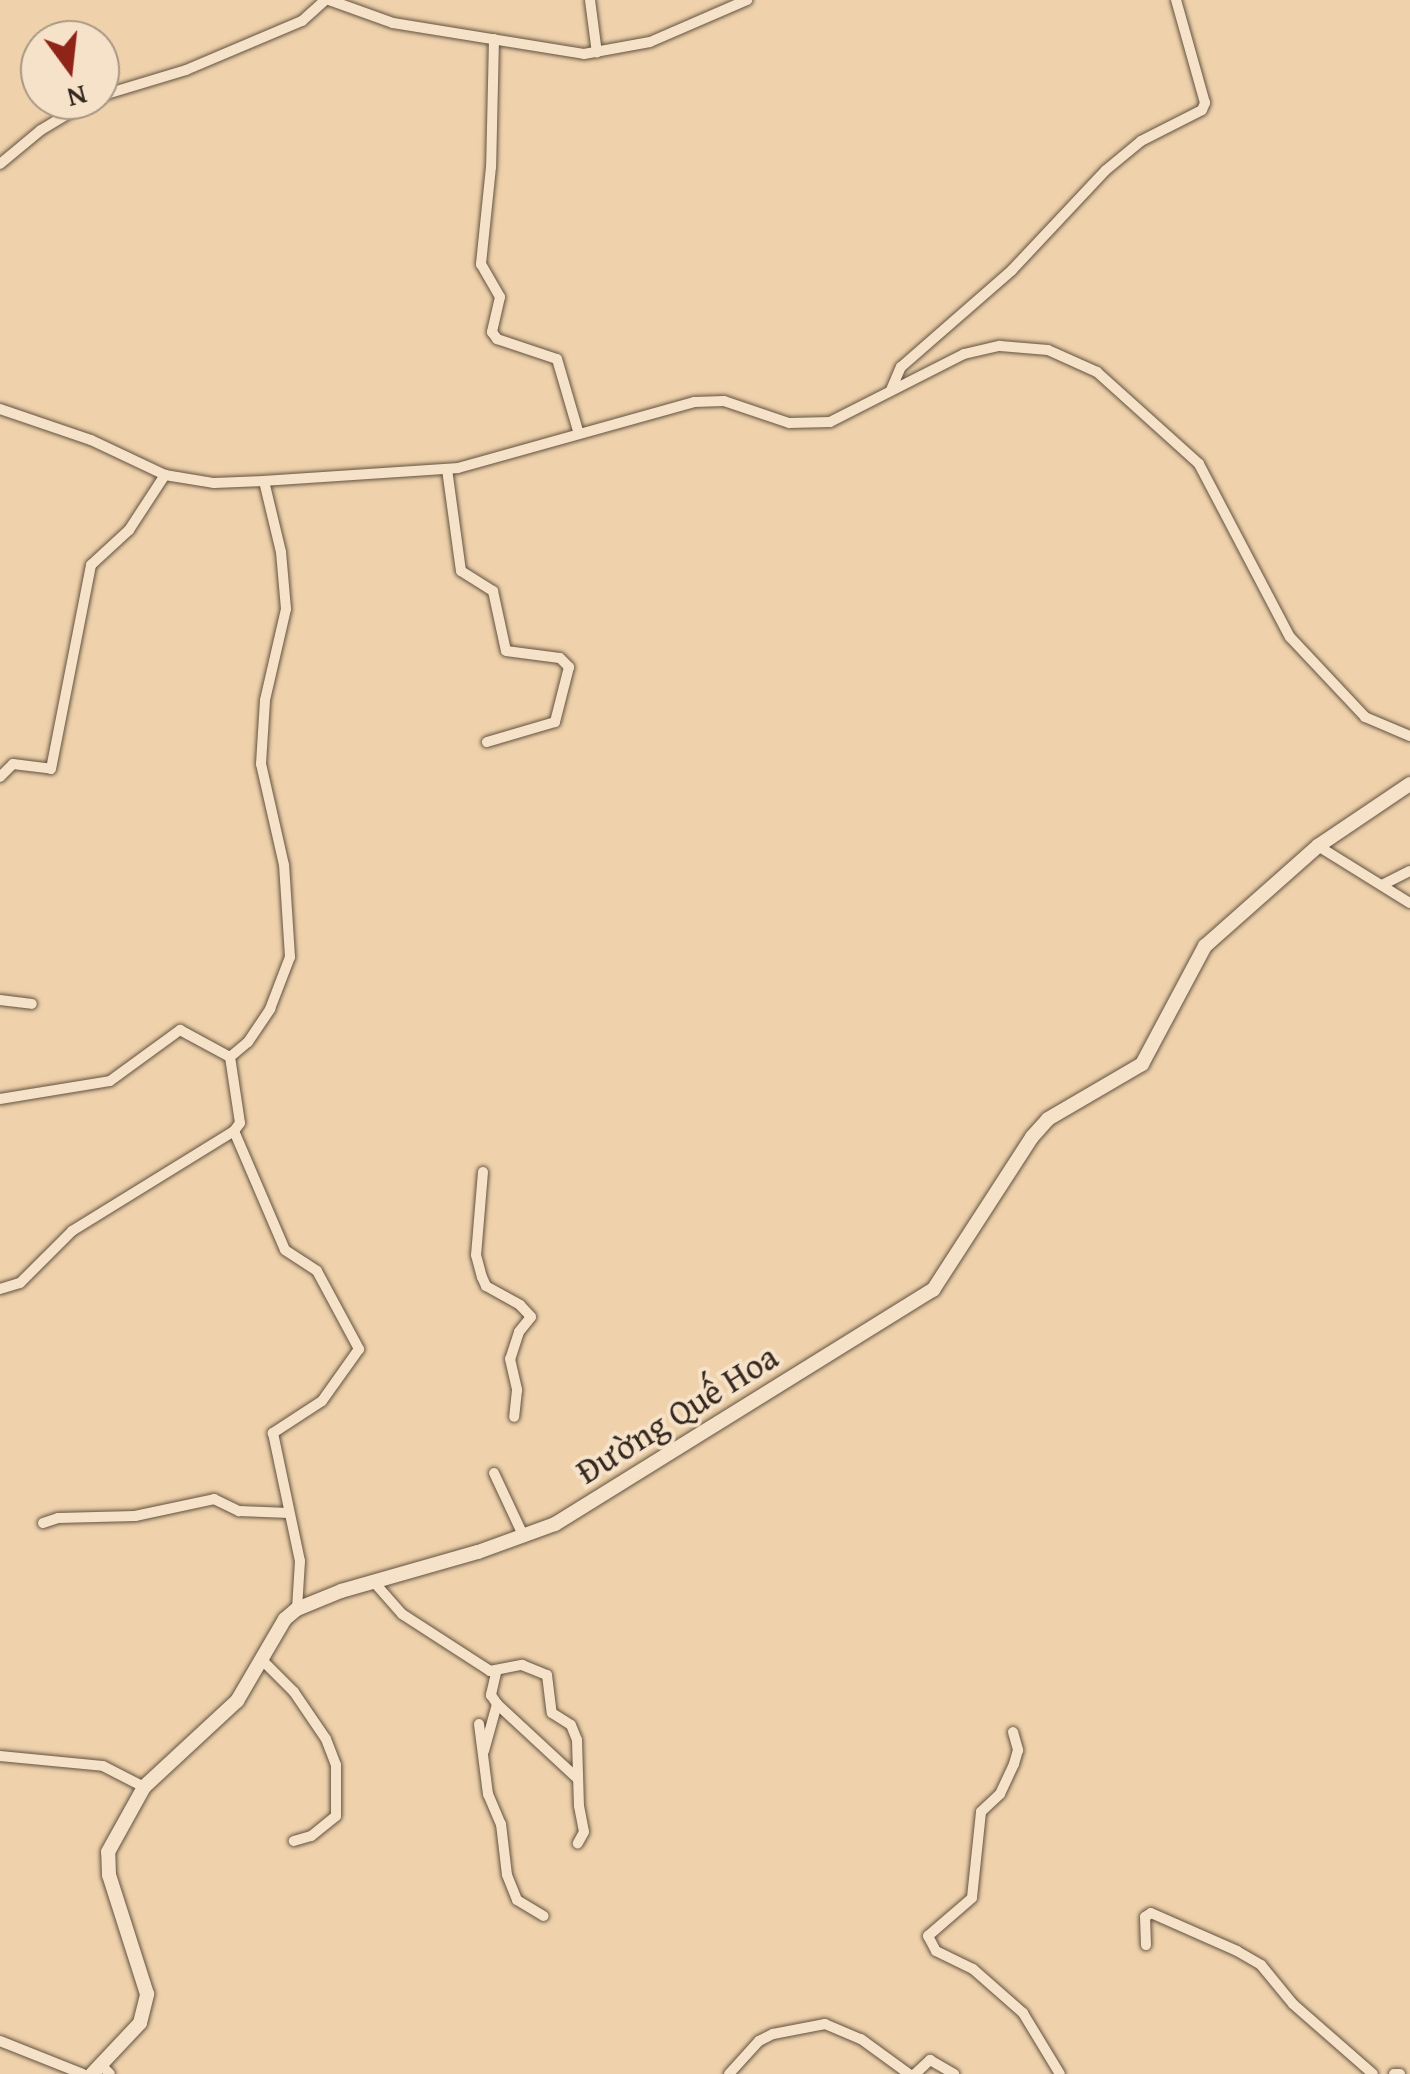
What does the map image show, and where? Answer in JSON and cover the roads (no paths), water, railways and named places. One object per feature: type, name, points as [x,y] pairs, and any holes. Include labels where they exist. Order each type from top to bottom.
[{"type":"street","points":[[120,90],[186,70],[294,24],[327,0],[393,23],[566,54],[597,53],[650,42],[747,0]]},
{"type":"street","points":[[590,0],[597,53]]},
{"type":"street","points":[[890,390],[900,368],[1012,270],[1119,158],[1141,140],[1202,110],[1205,104],[1176,0]]},
{"type":"street","points":[[494,39],[491,168],[481,264],[500,297],[492,332],[497,338],[557,359],[579,434]]},
{"type":"street","points":[[0,164],[58,120]]},
{"type":"street","points":[[0,409],[91,440],[165,475],[214,483],[264,482],[447,470],[710,400],[790,422],[830,422],[964,354],[1000,346],[1048,350],[1097,372],[1199,464],[1290,637],[1365,717],[1410,736]]},
{"type":"street","points":[[447,470],[461,571],[493,591],[506,652],[560,658],[569,668],[555,722],[487,742]]},
{"type":"street","points":[[0,778],[13,764],[51,770],[91,565],[129,530],[165,475]]},
{"type":"street","points":[[230,1057],[248,1042],[270,1009],[290,958],[282,854],[261,764],[265,700],[286,609],[280,552],[264,482]]},
{"type":"street","name":"Đường Quế Hoa","points":[[296,1609],[524,1537],[592,1503],[933,1290],[1032,1137],[1048,1119],[1142,1064],[1205,946],[1318,846],[1410,784]]},
{"type":"street","points":[[1318,846],[1410,903]]},
{"type":"street","points":[[1382,886],[1410,870]]},
{"type":"street","points":[[0,1000],[32,1004]]},
{"type":"street","points":[[0,1099],[110,1081],[180,1030],[230,1057]]},
{"type":"street","points":[[0,1289],[20,1283],[72,1230],[234,1131],[240,1122],[230,1057]]},
{"type":"street","points":[[101,2072],[128,2040],[146,2008],[145,1980],[108,1865],[116,1834],[144,1787],[228,1711],[285,1619],[296,1609],[300,1561],[273,1434],[322,1401],[360,1349],[317,1271],[284,1250],[234,1131]]},
{"type":"street","points":[[483,1172],[476,1256],[482,1277],[486,1286],[520,1304],[531,1317],[519,1332],[510,1359],[517,1390],[514,1417]]},
{"type":"street","points":[[494,1474],[524,1537]]},
{"type":"street","points":[[43,1523],[58,1518],[135,1516],[214,1499],[239,1511],[289,1513]]},
{"type":"street","points":[[373,1582],[402,1614],[496,1673],[522,1665],[547,1675],[552,1713],[574,1730],[584,1834],[578,1843]]},
{"type":"street","points":[[262,1660],[294,1692],[326,1739],[336,1765],[336,1816],[311,1836],[294,1841]]},
{"type":"street","points":[[496,1673],[491,1695],[497,1704],[578,1779]]},
{"type":"street","points":[[481,1759],[497,1704]]},
{"type":"street","points":[[479,1724],[488,1794],[502,1824],[512,1888],[517,1900],[544,1916]]},
{"type":"street","points":[[1014,1732],[1018,1750],[1014,1764],[1000,1794],[981,1812],[972,1898],[930,1932],[929,1940],[936,1950],[973,1969],[1023,2013],[1060,2074]]},
{"type":"street","points":[[0,1756],[103,1766],[144,1787]]},
{"type":"street","points":[[1146,1944],[1146,1917],[1151,1913],[1237,1951],[1261,1966],[1306,2016],[1373,2074]]},
{"type":"street","points":[[729,2074],[759,2041],[773,2034],[826,2024],[861,2039],[912,2074],[930,2060],[954,2074]]},
{"type":"street","points":[[0,2042],[83,2074]]}]
